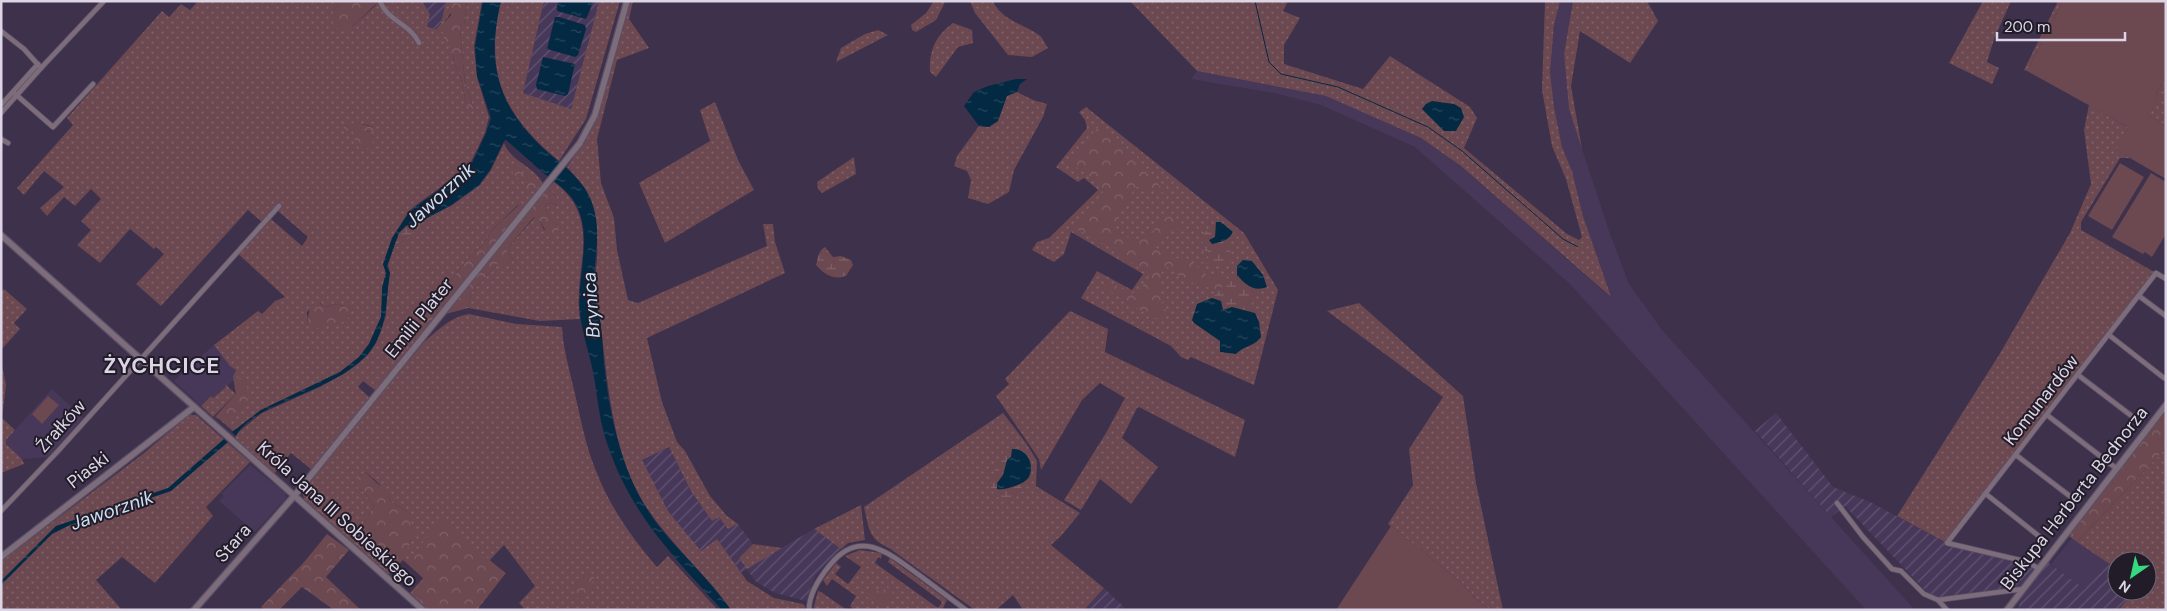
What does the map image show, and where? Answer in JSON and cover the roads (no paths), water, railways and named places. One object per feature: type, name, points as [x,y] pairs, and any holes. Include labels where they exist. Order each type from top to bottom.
[{"type":"street","points":[[1,113],[40,66],[104,1]]},
{"type":"street","points":[[380,1],[383,9],[390,17],[410,30],[419,43]]},
{"type":"street","name":"Emilii Plater","points":[[295,495],[580,143],[595,115],[627,1]]},
{"type":"street","points":[[1,32],[24,49],[40,66]]},
{"type":"street","points":[[15,94],[53,127],[93,84]]},
{"type":"street","points":[[1,104],[15,94]]},
{"type":"street","points":[[1,139],[8,143]]},
{"type":"street","points":[[140,358],[279,206]]},
{"type":"street","name":"Króla Jana III Sobieskiego","points":[[1,235],[423,610]]},
{"type":"street","name":"Komunardów","points":[[2039,569],[2028,562],[1947,543],[2156,273],[2166,279]]},
{"type":"street","points":[[2139,296],[2166,316]]},
{"type":"street","points":[[2109,335],[2164,378]]},
{"type":"street","name":"Źrałków","points":[[1,511],[58,451],[140,358]]},
{"type":"street","points":[[2078,374],[2133,417]]},
{"type":"street","name":"Biskupa Herberta Bednorza","points":[[2007,610],[2166,405]]},
{"type":"street","name":"Piaski","points":[[1,557],[194,407]]},
{"type":"street","points":[[2047,415],[2117,469]]},
{"type":"street","points":[[2016,455],[2071,497]]},
{"type":"street","points":[[1986,494],[2040,537]]},
{"type":"street","name":"Stara","points":[[194,610],[295,495]]},
{"type":"street","points":[[1837,503],[1863,537],[1892,569],[1901,571],[1924,594],[1938,600],[1947,610]]},
{"type":"street","points":[[809,610],[809,604],[818,582],[832,562],[841,554],[855,547],[870,546],[886,551],[966,610]]},
{"type":"street","points":[[1938,600],[2023,589]]},
{"type":"water","points":[[483,1],[501,1],[495,44],[496,63],[499,81],[515,115],[527,132],[582,184],[595,212],[597,236],[594,294],[600,323],[611,411],[627,469],[644,505],[655,521],[731,610],[722,610],[687,572],[656,534],[629,494],[608,446],[603,428],[581,320],[579,299],[584,242],[580,214],[568,193],[506,140],[490,170],[479,185],[451,205],[422,221],[406,226],[399,233],[387,266],[390,273],[382,327],[375,344],[362,360],[344,374],[261,413],[246,424],[236,436],[232,432],[261,410],[340,372],[359,357],[369,344],[381,317],[382,288],[386,273],[383,264],[392,238],[407,215],[416,206],[459,177],[472,163],[491,118],[477,76],[475,46]]},
{"type":"water","points":[[558,1],[593,1],[586,19],[557,11]]},
{"type":"water","points":[[555,17],[585,25],[586,29],[578,55],[575,57],[547,49]]},
{"type":"water","points":[[543,57],[575,64],[568,94],[565,96],[537,89],[536,85]]},
{"type":"water","points":[[1016,79],[1027,79],[1020,84],[1017,92],[1007,96],[998,121],[989,127],[979,126],[964,106],[974,92],[988,86]]},
{"type":"water","points":[[1432,101],[1454,104],[1461,108],[1464,117],[1456,131],[1444,131],[1422,109]]},
{"type":"water","points":[[1216,222],[1221,222],[1233,232],[1227,239],[1212,244],[1209,240],[1215,237]]},
{"type":"water","points":[[1243,260],[1252,261],[1263,275],[1267,287],[1258,289],[1250,287],[1237,275],[1237,266]]},
{"type":"water","points":[[1212,298],[1221,301],[1223,310],[1232,307],[1255,313],[1259,322],[1261,337],[1255,343],[1236,354],[1220,352],[1220,341],[1192,320],[1197,304]]},
{"type":"water","name":"Jaworznik","points":[[224,439],[228,442],[171,491],[70,525],[52,534],[1,585],[1,581],[56,526],[168,488]]},
{"type":"water","points":[[1012,449],[1017,449],[1026,454],[1030,462],[1031,472],[1027,480],[1023,482],[1004,489],[997,489],[997,483],[1003,475],[1007,460],[1011,457]]},
{"type":"waterway","points":[[1255,1],[1269,62],[1281,74],[1338,87],[1428,127],[1462,151],[1563,239],[1578,247]]},
{"type":"district","name":"ŻYCHCICE","points":[[162,365]]},
{"type":"water label","name":"Brynica","points":[[591,305]]}]
